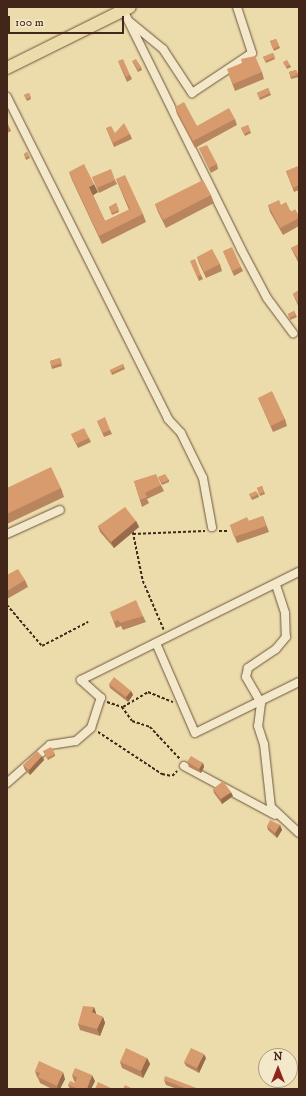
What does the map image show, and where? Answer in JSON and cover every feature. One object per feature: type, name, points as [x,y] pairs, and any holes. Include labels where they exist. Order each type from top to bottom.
[{"type":"highway","points":[[7,68],[127,9]]},
{"type":"street","points":[[129,21],[163,49],[192,93],[252,53],[237,7]]},
{"type":"street","points":[[127,9],[129,21],[241,249],[267,298],[293,333]]},
{"type":"street","points":[[7,97],[168,419],[181,433],[203,478],[212,527]]},
{"type":"street","points":[[7,534],[60,510]]},
{"type":"street","points":[[7,783],[50,745],[76,741],[91,728],[101,701],[81,680],[276,585],[299,572]]},
{"type":"street","points":[[275,815],[258,726],[261,703],[247,682],[246,672],[286,637],[285,613],[276,585]]},
{"type":"street","points":[[156,643],[195,733],[261,703],[299,682]]},
{"type":"street","points":[[184,766],[275,815],[299,833]]},
{"type":"path","points":[[167,638],[143,581],[133,533],[228,531]]},
{"type":"path","points":[[7,605],[42,646],[88,622]]},
{"type":"path","points":[[122,707],[148,692],[183,705]]},
{"type":"path","points":[[91,728],[162,774],[172,776],[184,766],[150,727],[132,721],[122,707],[101,701]]},
{"type":"building","points":[[276,39],[279,46],[273,49],[270,41]]},
{"type":"building","points":[[273,53],[275,57],[265,61],[263,57]]},
{"type":"building","points":[[255,56],[262,72],[233,84],[227,69],[242,63],[241,59]]},
{"type":"building","points":[[123,59],[130,75],[126,77],[118,61]]},
{"type":"building","points":[[136,59],[141,67],[138,70],[132,61]]},
{"type":"building","points":[[287,60],[290,65],[286,67],[283,62]]},
{"type":"building","points":[[296,70],[298,74],[291,77],[289,72]]},
{"type":"building","points":[[268,88],[270,93],[259,98],[257,93]]},
{"type":"building","points":[[29,93],[31,97],[26,99],[24,95]]},
{"type":"building","points":[[184,102],[197,126],[229,108],[235,119],[193,141],[175,107]]},
{"type":"building","points":[[124,123],[130,134],[113,143],[106,128],[111,126],[115,133]]},
{"type":"building","points":[[248,125],[250,131],[244,134],[241,128]]},
{"type":"building","points":[[207,145],[217,164],[209,168],[199,148]]},
{"type":"building","points":[[27,152],[29,156],[25,158],[24,154]]},
{"type":"building","points":[[84,164],[94,184],[89,187],[105,221],[130,209],[116,179],[125,175],[143,214],[99,236],[69,172]]},
{"type":"building","points":[[298,166],[299,185],[293,188],[286,171]]},
{"type":"building","points":[[111,169],[115,180],[97,188],[92,177]]},
{"type":"building","points":[[203,180],[211,195],[163,220],[155,204]]},
{"type":"building","points":[[279,200],[281,205],[286,202],[291,212],[295,209],[299,216],[299,218],[280,228],[268,205]]},
{"type":"building","points":[[116,203],[119,210],[112,213],[109,207]]},
{"type":"building","points":[[299,244],[299,256],[297,257],[291,248]]},
{"type":"building","points":[[232,247],[241,267],[232,271],[223,251]]},
{"type":"building","points":[[212,249],[220,264],[204,272],[197,257]]},
{"type":"building","points":[[195,259],[201,275],[197,277],[190,261]]},
{"type":"building","points":[[299,290],[299,303],[298,303],[293,294]]},
{"type":"building","points":[[294,311],[296,315],[289,318],[288,314]]},
{"type":"building","points":[[60,358],[62,363],[52,366],[50,361]]},
{"type":"building","points":[[123,364],[124,367],[111,373],[110,370]]},
{"type":"building","points":[[272,391],[285,419],[271,426],[258,398]]},
{"type":"building","points":[[105,417],[110,430],[103,433],[97,421]]},
{"type":"building","points":[[84,428],[89,438],[76,444],[71,434]]},
{"type":"building","points":[[51,467],[61,488],[7,514],[7,488]]},
{"type":"building","points":[[156,474],[161,485],[145,493],[147,497],[140,500],[134,481]]},
{"type":"building","points":[[165,474],[169,480],[162,483],[158,477]]},
{"type":"building","points":[[262,486],[264,492],[259,494],[257,488]]},
{"type":"building","points":[[256,491],[258,494],[251,498],[249,494]]},
{"type":"building","points":[[125,507],[136,521],[111,542],[98,526]]},
{"type":"building","points":[[263,516],[266,526],[234,537],[230,525],[247,517],[249,521]]},
{"type":"building","points":[[18,569],[25,580],[7,591],[7,575]]},
{"type":"building","points":[[136,600],[143,616],[120,623],[118,620],[114,622],[110,612]]},
{"type":"building","points":[[114,677],[131,691],[126,697],[109,684]]},
{"type":"building","points":[[51,747],[55,754],[47,758],[43,751]]},
{"type":"building","points":[[37,751],[42,756],[29,770],[23,765]]},
{"type":"building","points":[[191,756],[203,763],[199,769],[187,762]]},
{"type":"building","points":[[223,781],[231,792],[221,799],[213,789]]},
{"type":"building","points":[[270,820],[280,825],[275,833],[267,826]]},
{"type":"building","points":[[83,1006],[94,1007],[92,1012],[103,1017],[97,1029],[78,1024]]},
{"type":"building","points":[[126,1048],[147,1058],[141,1071],[120,1062]]},
{"type":"building","points":[[191,1048],[204,1054],[197,1068],[184,1062]]},
{"type":"building","points":[[39,1061],[63,1072],[57,1086],[38,1077],[40,1073],[35,1071]]},
{"type":"building","points":[[75,1068],[92,1075],[87,1089],[79,1089],[68,1085],[70,1081],[75,1083],[77,1077],[72,1075]]},
{"type":"building","points":[[165,1076],[199,1089],[187,1089],[164,1080]]},
{"type":"building","points":[[98,1082],[113,1089],[95,1089]]},
{"type":"building","points":[[125,1085],[133,1089],[123,1089]]}]
